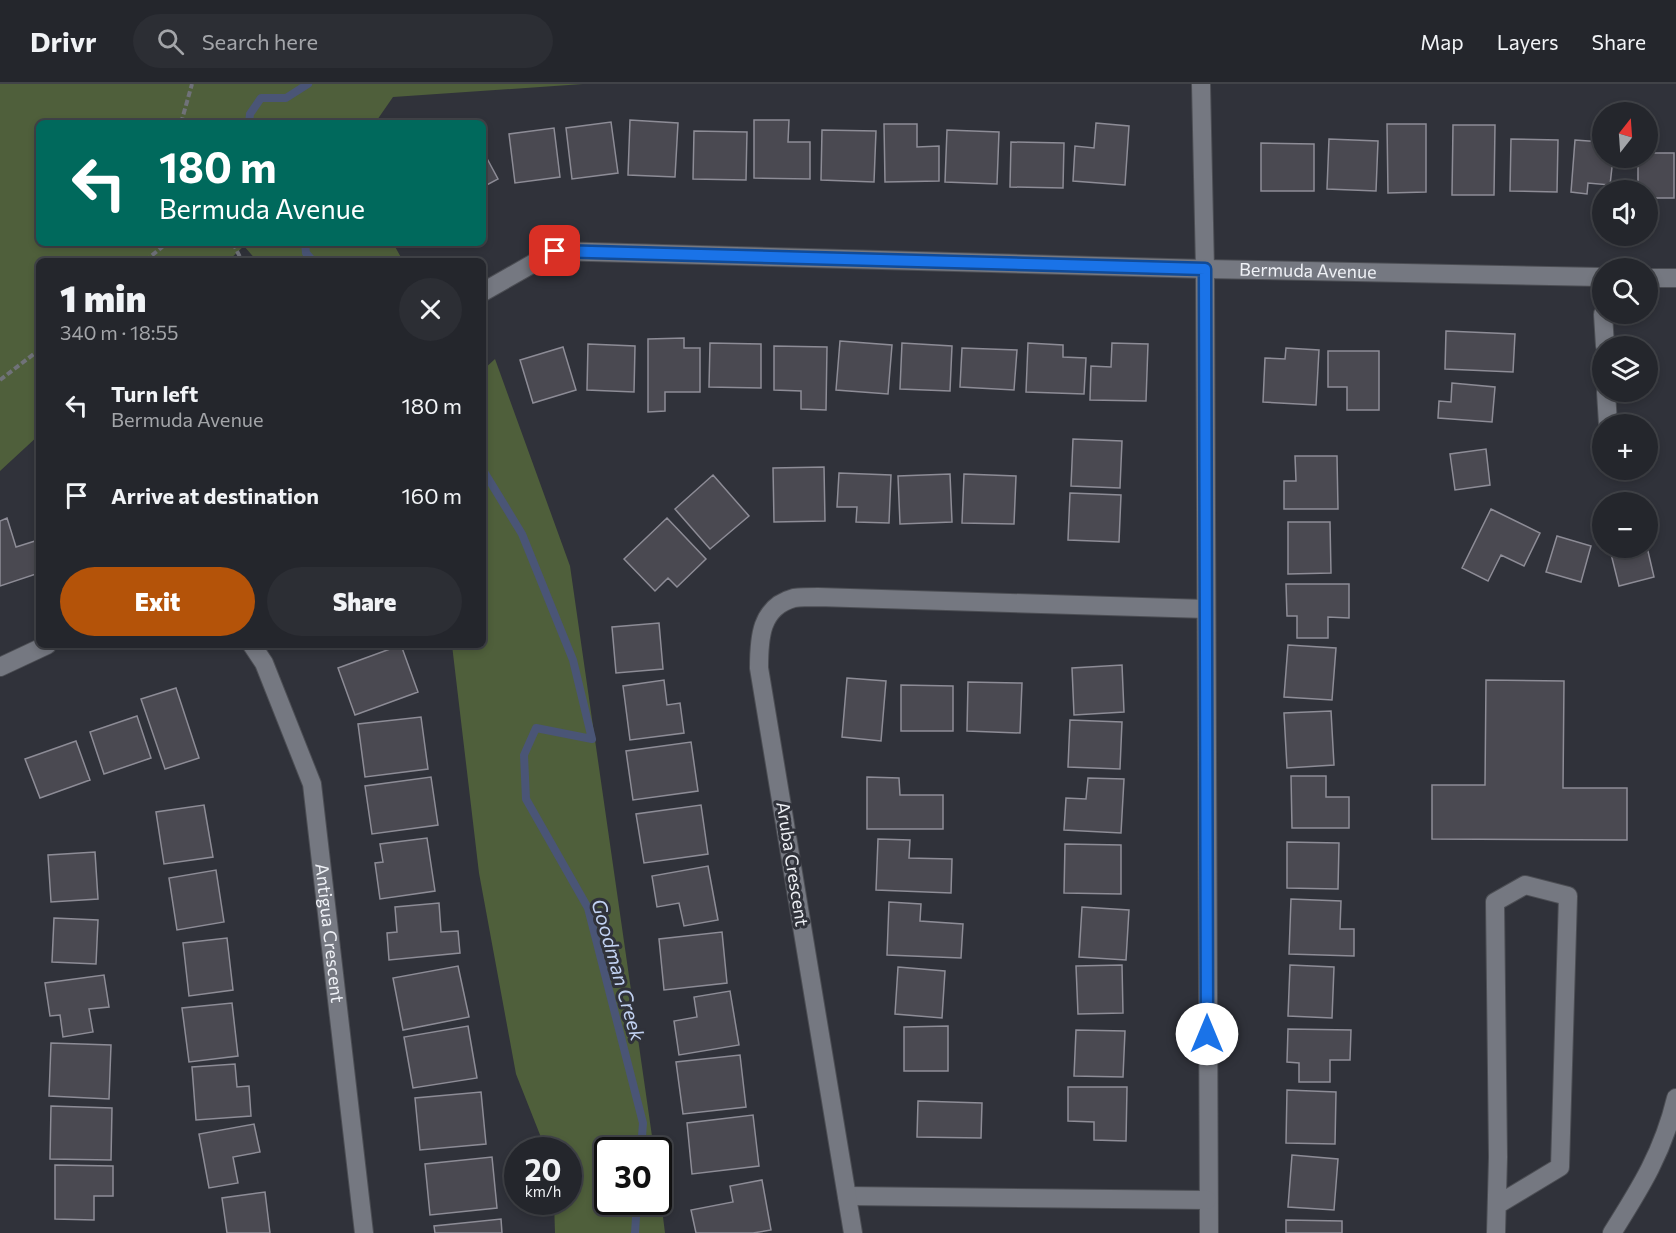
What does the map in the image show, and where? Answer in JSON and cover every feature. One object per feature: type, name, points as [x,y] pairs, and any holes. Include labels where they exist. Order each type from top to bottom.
[{"type":"street","points":[[1201,84],[1205,269],[1207,1200],[1209,1233]]},
{"type":"street","name":"Bermuda Avenue","points":[[486,290],[555,251],[1205,269],[1592,277]]},
{"type":"street","points":[[1658,278],[1676,278]]},
{"type":"street","name":"Aruba Crescent","points":[[853,1233],[759,668],[759,643],[765,620],[777,607],[794,598],[818,597],[1206,609]]},
{"type":"street","points":[[0,667],[41,648]]},
{"type":"street","name":"Antigua Crescent","points":[[254,648],[264,663],[312,784],[364,1233]]},
{"type":"street","points":[[1496,1233],[1498,1157],[1495,902],[1525,885],[1568,896],[1560,1167],[1497,1204]]},
{"type":"street","points":[[1612,1233],[1656,1160],[1670,1126],[1676,1098]]},
{"type":"street","points":[[847,1196],[1207,1200]]},
{"type":"path","points":[[182,120],[192,84]]},
{"type":"path","points":[[148,258],[162,246]]},
{"type":"path","points":[[0,380],[36,352]]},
{"type":"green space","points":[[0,84],[583,84],[393,97],[377,120],[36,120],[36,246],[244,246],[231,258],[36,258],[36,438],[0,471]]},
{"type":"green space","points":[[244,246],[395,246],[401,258],[254,258]]},
{"type":"green space","points":[[495,359],[570,566],[652,1137],[594,1137],[594,1215],[663,1215],[665,1233],[555,1233],[554,1215],[582,1215],[582,1137],[541,1137],[516,1074],[479,873],[452,648],[486,648],[486,367]]},
{"type":"building","points":[[630,120],[678,123],[675,177],[628,175]]},
{"type":"building","points":[[754,120],[789,120],[788,142],[810,142],[810,179],[754,178]]},
{"type":"building","points":[[611,122],[618,173],[572,179],[566,128]]},
{"type":"building","points":[[1096,123],[1129,126],[1125,185],[1073,181],[1075,146],[1094,148]]},
{"type":"building","points":[[884,124],[917,124],[917,147],[939,146],[939,181],[885,182]]},
{"type":"building","points":[[1387,124],[1426,124],[1426,192],[1388,193]]},
{"type":"building","points":[[1453,125],[1495,125],[1494,195],[1452,195]]},
{"type":"building","points":[[554,128],[560,177],[515,183],[509,134]]},
{"type":"building","points":[[822,130],[876,131],[874,182],[821,180]]},
{"type":"building","points":[[947,130],[999,132],[997,184],[945,182]]},
{"type":"building","points":[[694,131],[747,132],[746,180],[693,179]]},
{"type":"building","points":[[1329,139],[1378,141],[1376,191],[1327,189]]},
{"type":"building","points":[[1511,139],[1558,140],[1557,192],[1510,191]]},
{"type":"building","points":[[1575,140],[1592,141],[1592,168],[1612,168],[1611,180],[1592,180],[1592,183],[1588,183],[1587,194],[1571,192]]},
{"type":"building","points":[[1011,142],[1064,143],[1063,188],[1010,187]]},
{"type":"building","points":[[1261,143],[1314,144],[1314,191],[1261,191]]},
{"type":"building","points":[[1658,153],[1674,153],[1674,198],[1658,198],[1658,180],[1638,180],[1638,168],[1658,168]]},
{"type":"building","points":[[486,157],[498,179],[486,185]]},
{"type":"building","points":[[1446,331],[1515,334],[1513,372],[1445,369]]},
{"type":"building","points":[[684,338],[684,348],[700,348],[700,392],[665,392],[665,411],[648,412],[648,339]]},
{"type":"building","points":[[840,341],[892,345],[888,394],[836,390]]},
{"type":"building","points":[[710,343],[761,344],[761,388],[709,387]]},
{"type":"building","points":[[902,343],[952,346],[950,391],[900,389]]},
{"type":"building","points":[[1028,343],[1063,345],[1063,357],[1086,358],[1084,394],[1026,392]]},
{"type":"building","points":[[1112,343],[1148,344],[1146,401],[1090,400],[1091,366],[1111,367]]},
{"type":"building","points":[[588,344],[635,346],[634,392],[587,390]]},
{"type":"building","points":[[774,346],[827,347],[826,410],[801,409],[801,391],[774,390]]},
{"type":"building","points":[[563,347],[576,390],[533,403],[520,360]]},
{"type":"building","points":[[962,348],[1017,350],[1014,390],[960,387]]},
{"type":"building","points":[[1286,348],[1319,350],[1316,405],[1263,402],[1265,358],[1285,359]]},
{"type":"building","points":[[1328,351],[1379,351],[1379,410],[1347,410],[1347,387],[1328,387]]},
{"type":"building","points":[[1452,383],[1495,387],[1492,422],[1438,418],[1439,401],[1451,402]]},
{"type":"building","points":[[1073,439],[1122,441],[1120,488],[1071,486]]},
{"type":"building","points":[[1486,449],[1490,485],[1455,490],[1450,454]]},
{"type":"building","points":[[1295,456],[1337,456],[1338,509],[1284,509],[1284,481],[1296,481]]},
{"type":"building","points":[[824,467],[825,521],[774,522],[773,468]]},
{"type":"building","points":[[839,473],[891,475],[889,523],[856,522],[857,507],[837,507]]},
{"type":"building","points":[[950,474],[952,522],[900,524],[898,476]]},
{"type":"building","points":[[964,474],[1016,476],[1014,524],[962,523]]},
{"type":"building","points":[[713,475],[749,516],[710,549],[675,509]]},
{"type":"building","points":[[1070,493],[1121,495],[1119,542],[1068,540]]},
{"type":"building","points":[[1491,509],[1540,533],[1524,566],[1501,555],[1488,581],[1462,568]]},
{"type":"building","points":[[7,518],[16,547],[35,541],[36,574],[0,586],[0,521]]},
{"type":"building","points":[[667,518],[706,559],[677,587],[668,578],[655,591],[624,559]]},
{"type":"building","points":[[1288,522],[1330,522],[1331,573],[1288,574]]},
{"type":"building","points":[[1557,536],[1591,546],[1581,582],[1546,572]]},
{"type":"building","points":[[1612,558],[1650,558],[1654,577],[1619,586]]},
{"type":"building","points":[[1286,584],[1349,584],[1349,618],[1328,617],[1328,638],[1297,638],[1297,616],[1287,616]]},
{"type":"building","points":[[659,623],[663,669],[616,673],[612,627]]},
{"type":"building","points":[[1288,645],[1336,648],[1332,700],[1284,697]]},
{"type":"building","points":[[393,648],[402,648],[418,692],[355,715],[338,668]]},
{"type":"building","points":[[1122,665],[1124,712],[1074,715],[1072,668]]},
{"type":"building","points":[[847,678],[886,681],[881,741],[842,737]]},
{"type":"building","points":[[664,680],[667,705],[680,703],[684,733],[630,740],[623,686]]},
{"type":"building","points":[[1486,680],[1564,681],[1563,788],[1627,788],[1627,840],[1432,839],[1432,785],[1485,785]]},
{"type":"building","points":[[968,682],[1022,683],[1020,733],[967,731]]},
{"type":"building","points":[[901,685],[953,686],[953,731],[901,731]]},
{"type":"building","points":[[176,688],[199,758],[165,769],[141,699]]},
{"type":"building","points":[[1331,711],[1334,765],[1287,768],[1284,713]]},
{"type":"building","points":[[137,716],[151,758],[104,774],[90,732]]},
{"type":"building","points":[[421,717],[428,769],[365,777],[358,724]]},
{"type":"building","points":[[1070,720],[1122,722],[1120,769],[1068,767]]},
{"type":"building","points":[[76,741],[90,780],[40,798],[25,759]]},
{"type":"building","points":[[691,742],[698,791],[633,800],[626,751]]},
{"type":"building","points":[[1291,776],[1326,776],[1326,797],[1349,797],[1349,828],[1292,828]]},
{"type":"building","points":[[431,777],[438,825],[372,834],[365,786]]},
{"type":"building","points":[[867,777],[899,778],[900,795],[943,795],[943,829],[867,829]]},
{"type":"building","points":[[1088,778],[1124,779],[1121,833],[1064,830],[1066,798],[1086,799]]},
{"type":"building","points":[[204,805],[213,857],[164,864],[156,812]]},
{"type":"building","points":[[701,805],[708,854],[644,863],[636,814]]},
{"type":"building","points":[[427,838],[435,891],[380,899],[375,863],[383,862],[380,844]]},
{"type":"building","points":[[878,839],[910,840],[909,858],[952,859],[951,893],[876,890]]},
{"type":"building","points":[[1287,842],[1339,843],[1338,889],[1287,888]]},
{"type":"building","points":[[1065,844],[1121,845],[1121,894],[1064,893]]},
{"type":"building","points":[[95,852],[98,899],[51,902],[48,855]]},
{"type":"building","points":[[708,866],[718,920],[684,926],[679,903],[657,907],[652,876]]},
{"type":"building","points":[[216,870],[224,922],[177,930],[169,878]]},
{"type":"building","points":[[1291,899],[1341,901],[1340,929],[1354,929],[1354,956],[1289,954]]},
{"type":"building","points":[[889,902],[921,904],[920,921],[963,924],[961,958],[887,955]]},
{"type":"building","points":[[439,903],[441,932],[458,931],[460,953],[389,960],[387,933],[397,932],[395,907]]},
{"type":"building","points":[[1082,907],[1129,910],[1126,960],[1079,957]]},
{"type":"building","points":[[54,918],[98,920],[96,964],[52,962]]},
{"type":"building","points":[[722,932],[727,983],[664,990],[659,939]]},
{"type":"building","points":[[227,938],[233,990],[189,996],[183,943]]},
{"type":"building","points":[[1122,965],[1123,1013],[1078,1014],[1076,966]]},
{"type":"building","points":[[1290,965],[1334,967],[1332,1018],[1288,1016]]},
{"type":"building","points":[[458,966],[469,1017],[403,1030],[393,978]]},
{"type":"building","points":[[898,967],[945,971],[942,1018],[895,1014]]},
{"type":"building","points":[[104,975],[109,1007],[89,1009],[93,1032],[63,1037],[60,1015],[50,1016],[45,983]]},
{"type":"building","points":[[730,991],[739,1045],[679,1055],[674,1021],[697,1017],[694,997]]},
{"type":"building","points":[[232,1003],[238,1056],[189,1062],[182,1008]]},
{"type":"building","points":[[468,1026],[477,1078],[413,1088],[404,1037]]},
{"type":"building","points":[[948,1026],[948,1071],[904,1071],[904,1027]]},
{"type":"building","points":[[1288,1029],[1351,1030],[1350,1060],[1330,1060],[1330,1082],[1299,1082],[1299,1063],[1287,1062]]},
{"type":"building","points":[[1076,1030],[1125,1031],[1123,1077],[1074,1076]]},
{"type":"building","points":[[51,1043],[111,1045],[109,1099],[49,1096]]},
{"type":"building","points":[[740,1055],[746,1107],[683,1114],[676,1062]]},
{"type":"building","points":[[235,1064],[237,1087],[249,1086],[251,1116],[196,1120],[192,1067]]},
{"type":"building","points":[[1068,1087],[1127,1087],[1126,1141],[1094,1140],[1094,1122],[1068,1121]]},
{"type":"building","points":[[1287,1090],[1336,1092],[1335,1144],[1286,1143]]},
{"type":"building","points":[[481,1092],[486,1144],[420,1150],[415,1098]]},
{"type":"building","points":[[918,1101],[982,1103],[981,1138],[917,1137]]},
{"type":"building","points":[[51,1106],[112,1108],[111,1160],[50,1159]]},
{"type":"building","points":[[753,1115],[759,1166],[692,1174],[687,1123]]},
{"type":"building","points":[[254,1124],[260,1152],[233,1157],[238,1183],[209,1188],[199,1134]]},
{"type":"building","points":[[1292,1155],[1338,1159],[1334,1210],[1288,1207]]},
{"type":"building","points":[[492,1157],[497,1208],[430,1215],[425,1164]]},
{"type":"building","points":[[55,1165],[113,1166],[113,1196],[94,1196],[94,1220],[55,1219]]},
{"type":"building","points":[[762,1180],[771,1230],[753,1233],[696,1233],[691,1210],[733,1202],[730,1186]]},
{"type":"building","points":[[265,1192],[270,1233],[227,1233],[222,1198]]},
{"type":"building","points":[[501,1219],[502,1233],[435,1233],[434,1226]]},
{"type":"building","points":[[1286,1220],[1342,1221],[1342,1233],[1286,1233]]},
{"type":"waterway","name":"Goodman Creek","points":[[249,120],[250,114],[261,98],[286,98],[308,84]]},
{"type":"waterway","name":"Goodman Creek","points":[[305,246],[306,253],[310,258]]},
{"type":"waterway","name":"Goodman Creek","points":[[486,475],[522,534],[573,660],[592,739],[536,728],[524,755],[526,799],[588,908],[643,1123],[642,1137]]},
{"type":"waterway","name":"Goodman Creek","points":[[635,1233],[636,1215]]},
{"type":"route","points":[[555,251],[1205,269],[1207,1034]]}]
